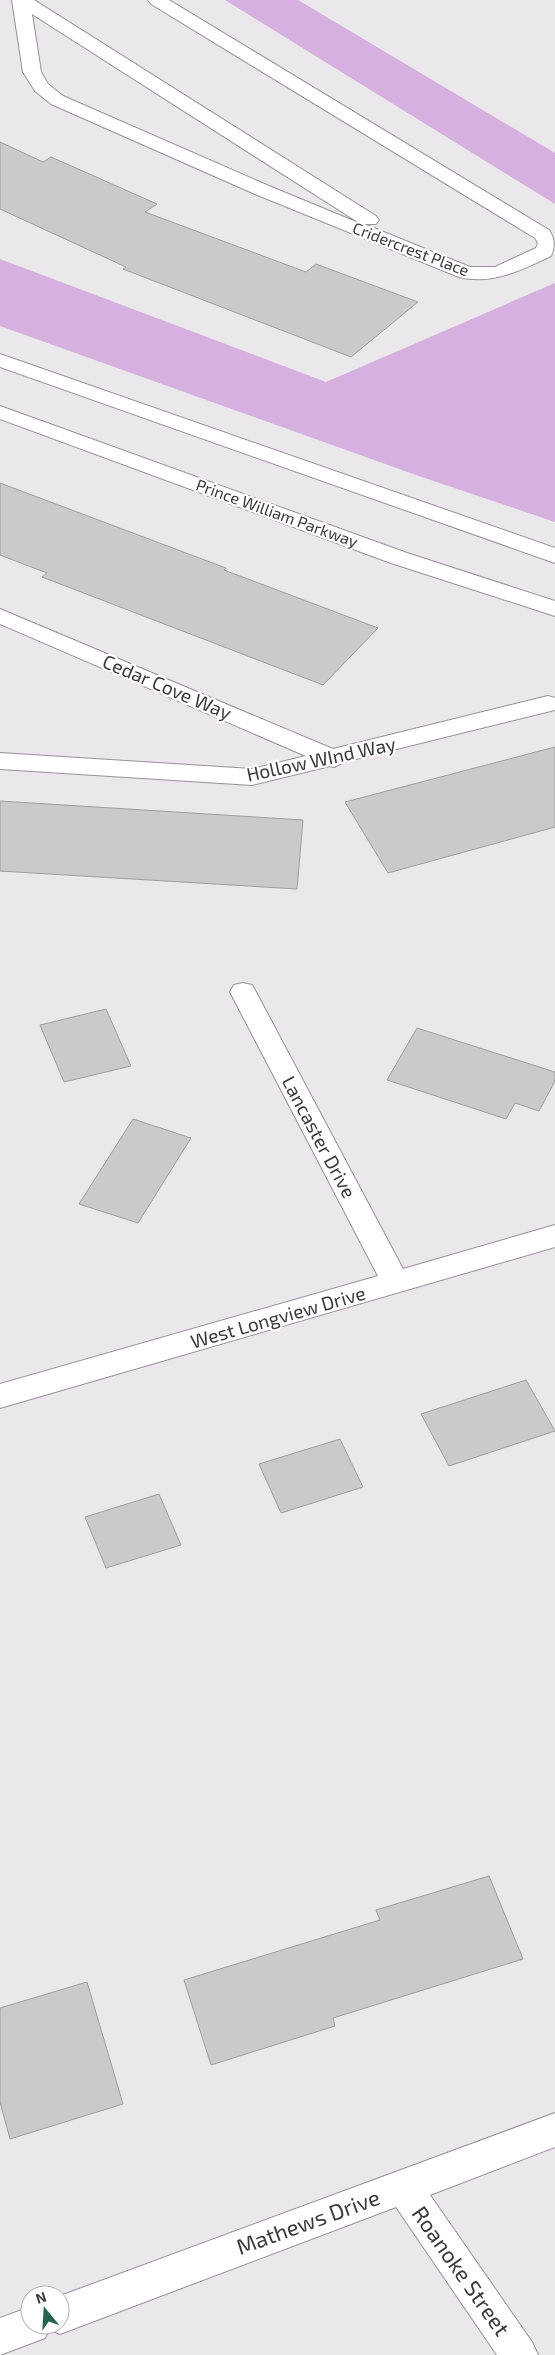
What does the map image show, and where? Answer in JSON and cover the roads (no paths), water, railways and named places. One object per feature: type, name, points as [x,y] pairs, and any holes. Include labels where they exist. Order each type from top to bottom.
[{"type":"street","name":"Cridercrest Place","points":[[22,0],[32,72],[40,87],[57,100],[262,190],[466,273],[498,273],[544,252],[548,243],[542,234],[156,0]]},
{"type":"street","points":[[22,0],[430,258]]},
{"type":"street","points":[[0,360],[555,556]]},
{"type":"street","name":"Prince William Parkway","points":[[0,412],[399,558],[555,608]]},
{"type":"street","name":"Cedar Cove Way","points":[[0,616],[334,759]]},
{"type":"street","name":"Hollow WInd Way","points":[[0,761],[252,778],[548,704]]},
{"type":"street","name":"Lancaster Drive","points":[[243,992],[396,1283]]},
{"type":"street","name":"West Longview Drive","points":[[0,1396],[555,1236]]},
{"type":"street","name":"Mathews Drive","points":[[70,2311],[555,2130]]},
{"type":"street","name":"Roanoke Street","points":[[403,2187],[519,2355]]},
{"type":"street","points":[[0,2337],[20,2330]]}]
